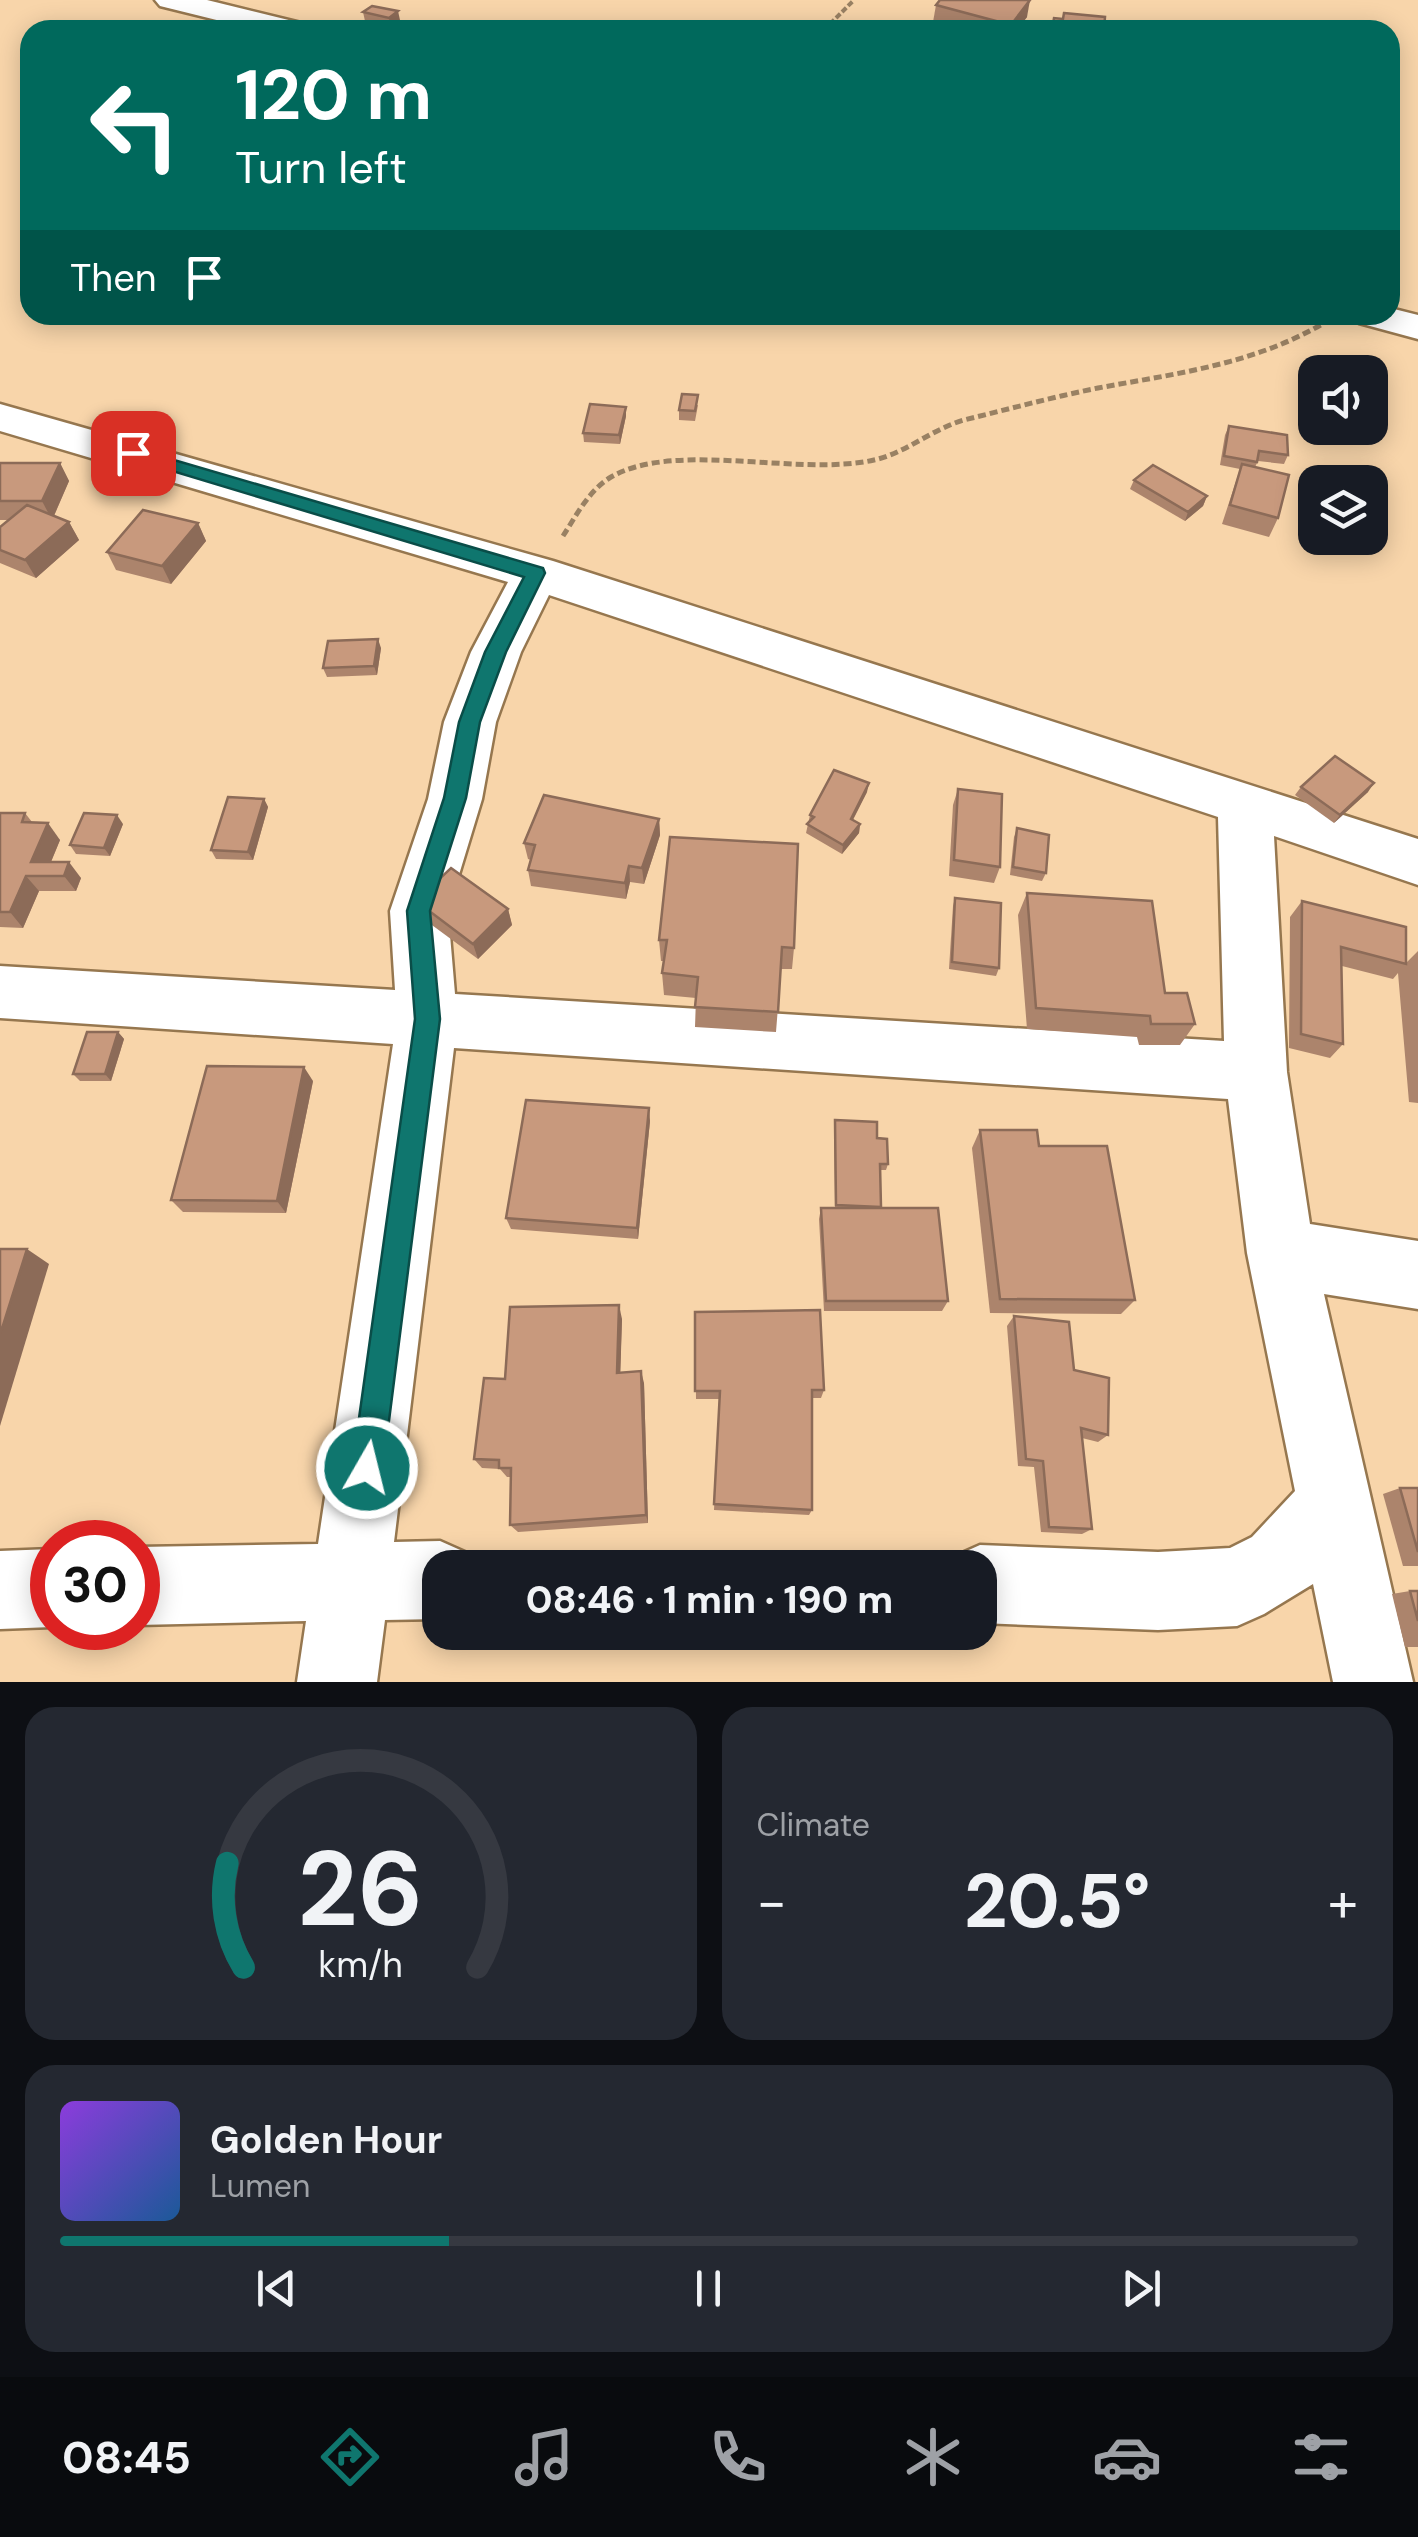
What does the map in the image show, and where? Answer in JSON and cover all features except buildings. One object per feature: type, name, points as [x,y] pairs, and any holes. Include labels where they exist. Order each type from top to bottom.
[{"type":"street","points":[[170,0],[253,20]]},
{"type":"street","points":[[0,418],[199,471],[536,573],[1418,862]]},
{"type":"street","points":[[337,1682],[427,1019],[418,911],[455,798],[470,722],[496,652],[536,573]]},
{"type":"street","points":[[1246,804],[1256,1072],[1281,1254],[1332,1506],[1373,1682]]},
{"type":"street","points":[[0,992],[1256,1072]]},
{"type":"street","points":[[1281,1254],[1418,1275]]},
{"type":"street","points":[[997,1585],[1158,1591],[1237,1587],[1278,1564],[1332,1506]]},
{"type":"street","points":[[160,1585],[422,1580]]},
{"type":"street","points":[[0,1590],[30,1589]]},
{"type":"path","points":[[834,20],[854,0]]},
{"type":"path","points":[[536,573],[598,487],[614,474],[642,467],[686,464],[875,460],[909,447],[933,430],[1069,394],[1180,375],[1280,348],[1322,325]]},
{"type":"route","points":[[133,453],[536,573],[496,652],[470,722],[455,798],[418,911],[427,1019],[367,1468]]}]
